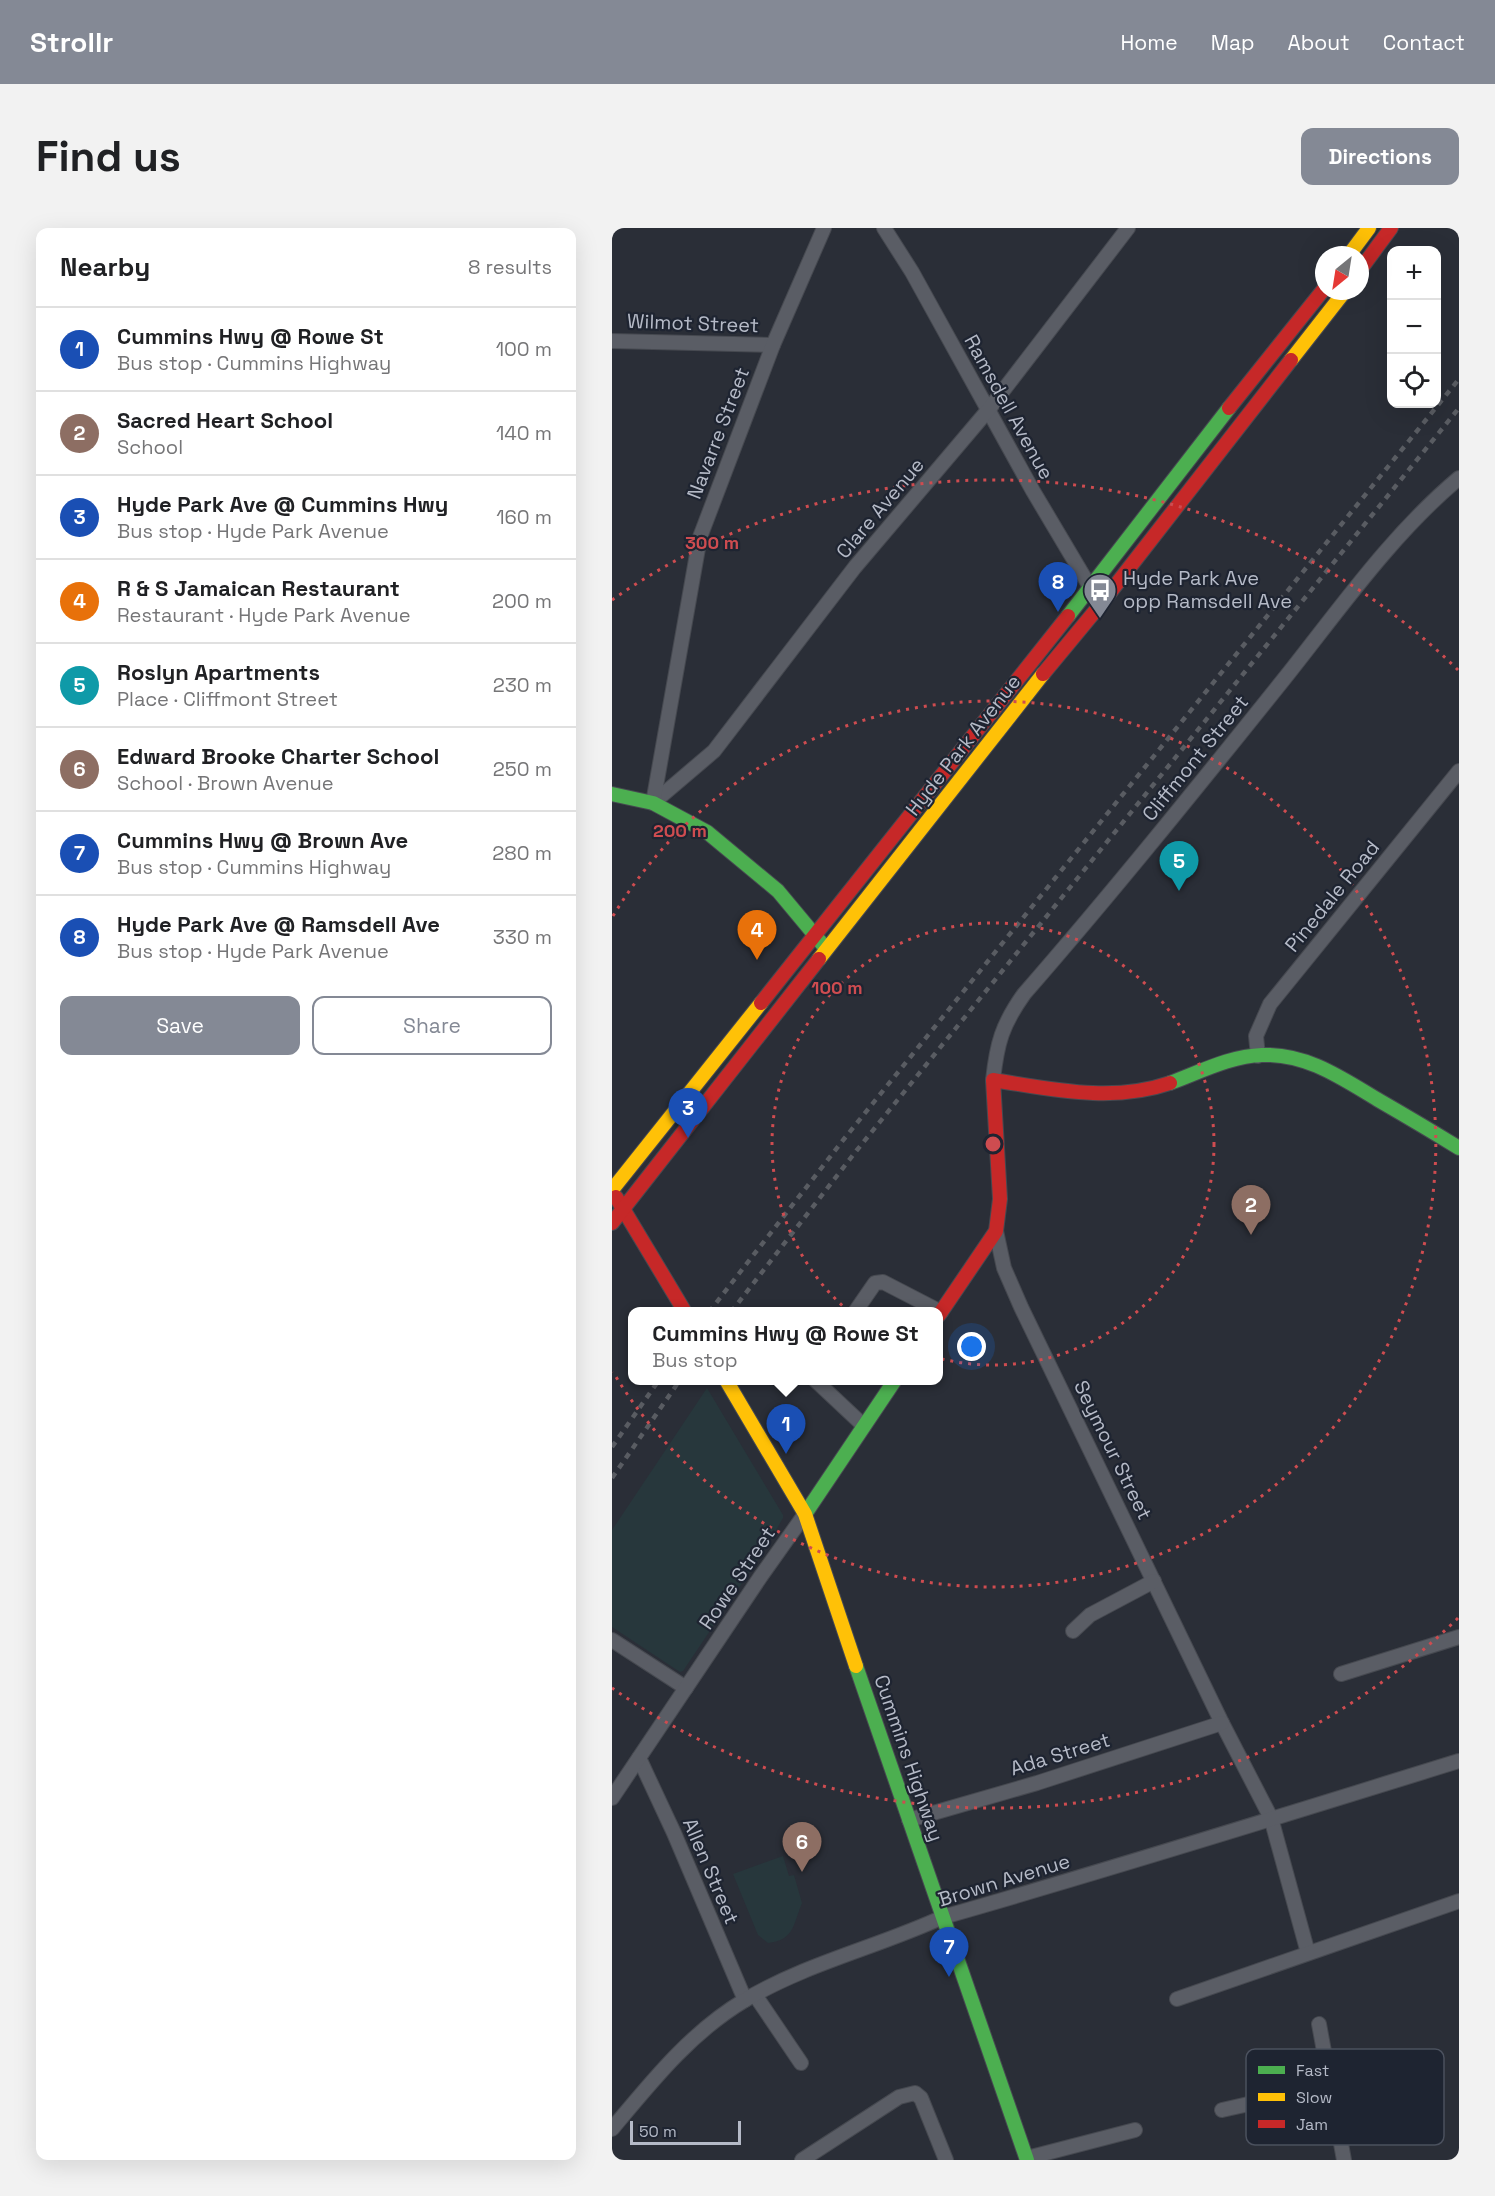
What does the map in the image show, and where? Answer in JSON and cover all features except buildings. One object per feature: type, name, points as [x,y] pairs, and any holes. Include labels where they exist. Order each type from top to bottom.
[{"type":"main road","points":[[1356,246],[1369,228]]},
{"type":"main road","points":[[1369,258],[1391,228]]},
{"type":"main road","name":"Hyde Park Avenue","points":[[612,1190],[1090,588],[1169,484],[1315,300]]},
{"type":"main road","name":"Hyde Park Avenue","points":[[612,1223],[1338,300]]},
{"type":"main road","points":[[612,794],[653,803],[706,832],[778,891],[827,949]]},
{"type":"main road","points":[[993,1080],[1090,1091],[1139,1092],[1239,1059],[1278,1055],[1301,1059],[1326,1069],[1459,1148]]},
{"type":"main road","name":"Seymour Street","points":[[993,1080],[1000,1199],[996,1231]]},
{"type":"main road","points":[[612,1190],[683,1307]]},
{"type":"main road","points":[[943,1310],[996,1231]]},
{"type":"main road","name":"Cummins Highway","points":[[729,1385],[806,1514],[1027,2159]]},
{"type":"main road","name":"Rowe Street","points":[[806,1514],[892,1385]]},
{"type":"street","name":"Navarre Street","points":[[653,803],[700,537],[772,345],[824,228]]},
{"type":"street","name":"Ramsdell Avenue","points":[[884,228],[912,272],[1033,491],[1101,604]]},
{"type":"street","name":"Clare Avenue","points":[[653,803],[714,751],[855,567],[989,409],[1128,228]]},
{"type":"street","name":"Wilmot Street","points":[[612,341],[772,345]]},
{"type":"street","name":"Cliffmont Street","points":[[993,1080],[1000,1035],[1024,994],[1265,703],[1394,542],[1427,506],[1459,478]]},
{"type":"street","name":"Pinedale Road","points":[[1258,1056],[1256,1036],[1270,1004],[1459,771]]},
{"type":"street","name":"Seymour Street","points":[[996,1231],[1004,1268],[1021,1307],[1270,1818],[1308,1953]]},
{"type":"street","points":[[858,1307],[875,1283],[883,1282],[928,1307]]},
{"type":"street","points":[[820,1385],[864,1426]]},
{"type":"street","name":"Rowe Street","points":[[612,1798],[806,1514]]},
{"type":"street","points":[[1073,1631],[1090,1615],[1154,1581]]},
{"type":"street","points":[[1341,1674],[1459,1637]]},
{"type":"street","points":[[612,1640],[686,1688]]},
{"type":"street","name":"Ada Street","points":[[909,1820],[1037,1783],[1222,1723]]},
{"type":"street","name":"Allen Street","points":[[639,1758],[750,1997],[801,2062]]},
{"type":"street","name":"Brown Avenue","points":[[612,2129],[657,2074],[707,2027],[750,1997],[793,1975],[831,1959],[918,1929],[943,1917],[1144,1859],[1459,1761]]},
{"type":"street","points":[[1177,1999],[1459,1901]]},
{"type":"street","points":[[1319,2024],[1323,2049]]},
{"type":"street","points":[[802,2160],[899,2097],[915,2093],[921,2098],[946,2160]]},
{"type":"street","points":[[1222,2110],[1246,2105]]},
{"type":"street","points":[[1027,2159],[1135,2130]]},
{"type":"street","points":[[1341,2145],[1344,2160]]},
{"type":"shaded area","points":[[707,1388],[783,1518],[767,1546],[683,1671],[680,1672],[612,1627],[612,1530]]},
{"type":"shaded area","points":[[783,1856],[789,1876],[794,1875],[802,1903],[788,1935],[768,1943],[758,1935],[733,1874]]},
{"type":"railway","points":[[713,1307],[844,1139],[1459,379]]},
{"type":"railway","points":[[735,1307],[857,1150],[1459,408]]},
{"type":"railway","points":[[612,1447],[655,1385]]},
{"type":"railway","points":[[612,1478],[677,1385]]},
{"type":"traffic: fast","points":[[1068,616],[1229,408]]},
{"type":"traffic: fast","points":[[612,794],[653,803],[707,832],[778,891],[823,945]]},
{"type":"traffic: fast","points":[[1170,1083],[1238,1058],[1262,1055],[1294,1058],[1338,1076],[1459,1148]]},
{"type":"traffic: fast","points":[[805,1514],[892,1385]]},
{"type":"traffic: fast","points":[[856,1666],[1027,2160]]},
{"type":"traffic: slow","points":[[1356,246],[1369,228]]},
{"type":"traffic: slow","points":[[1291,360],[1338,300]]},
{"type":"traffic: slow","points":[[819,959],[1043,674]]},
{"type":"traffic: slow","points":[[612,1190],[761,1003]]},
{"type":"traffic: slow","points":[[729,1385],[805,1514],[856,1666]]},
{"type":"traffic: jam","points":[[1369,258],[1391,228]]},
{"type":"traffic: jam","points":[[1229,408],[1315,300]]},
{"type":"traffic: jam","points":[[1043,674],[1101,604],[1291,360]]},
{"type":"traffic: jam","points":[[761,1003],[1068,616]]},
{"type":"traffic: jam","points":[[612,1223],[819,959]]},
{"type":"traffic: jam","points":[[943,1309],[996,1231],[1000,1199],[993,1080],[1060,1090],[1104,1093],[1148,1089],[1170,1083]]},
{"type":"traffic: jam","points":[[616,1197],[682,1307]]},
{"type":"place","name":"Hyde Park Ave @ Ramsdell Ave","points":[[1058,612]]},
{"type":"place","name":"Hyde Park Ave opp Ramsdell Ave","points":[[1100,619]]},
{"type":"place","name":"Roslyn Apartments","points":[[1179,891]]},
{"type":"place","name":"R & S Jamaican Restaurant","points":[[757,960]]},
{"type":"place","name":"Hyde Park Ave @ Cummins Hwy","points":[[688,1138]]},
{"type":"place","name":"Sacred Heart School","points":[[1251,1235]]},
{"type":"place","name":"Cummins Hwy @ Rowe St","points":[[786,1454]]},
{"type":"place","name":"Edward Brooke Charter School","points":[[802,1872]]},
{"type":"place","name":"Cummins Hwy @ Brown Ave","points":[[949,1977]]}]
